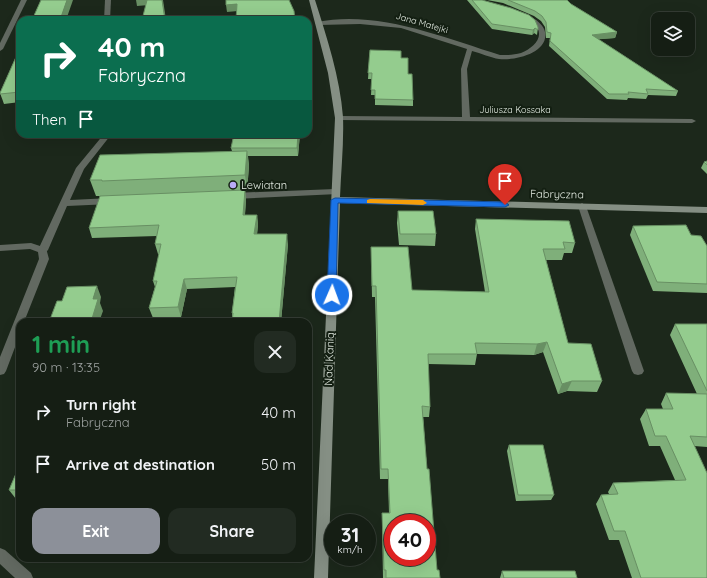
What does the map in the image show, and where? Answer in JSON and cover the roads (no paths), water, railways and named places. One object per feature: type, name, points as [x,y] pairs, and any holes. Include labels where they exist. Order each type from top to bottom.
[{"type":"street","points":[[16,16],[24,0]]},
{"type":"street","points":[[107,16],[108,0]]},
{"type":"street","name":"Nad Kanią","points":[[312,0],[336,90],[339,118],[321,578]]},
{"type":"street","name":"Jana Matejki","points":[[319,23],[368,21],[387,23],[402,26],[499,57],[509,58],[530,52],[540,43],[543,36],[542,28],[534,19],[515,12]]},
{"type":"street","points":[[0,49],[16,16]]},
{"type":"street","points":[[466,119],[464,69],[470,48]]},
{"type":"street","name":"Juliusza Kossaka","points":[[339,118],[692,120]]},
{"type":"street","points":[[21,318],[44,258],[43,250],[64,202],[80,168],[105,138]]},
{"type":"street","points":[[223,197],[335,196]]},
{"type":"street","name":"Fabryczna","points":[[335,196],[707,210]]},
{"type":"street","points":[[64,202],[120,200]]},
{"type":"street","points":[[582,206],[638,371]]},
{"type":"street","points":[[0,248],[31,246],[43,250]]},
{"type":"street","points":[[0,371],[16,330]]},
{"type":"street","points":[[0,555],[26,578]]},
{"type":"place","name":"Lewiatan","points":[[233,185]]}]
